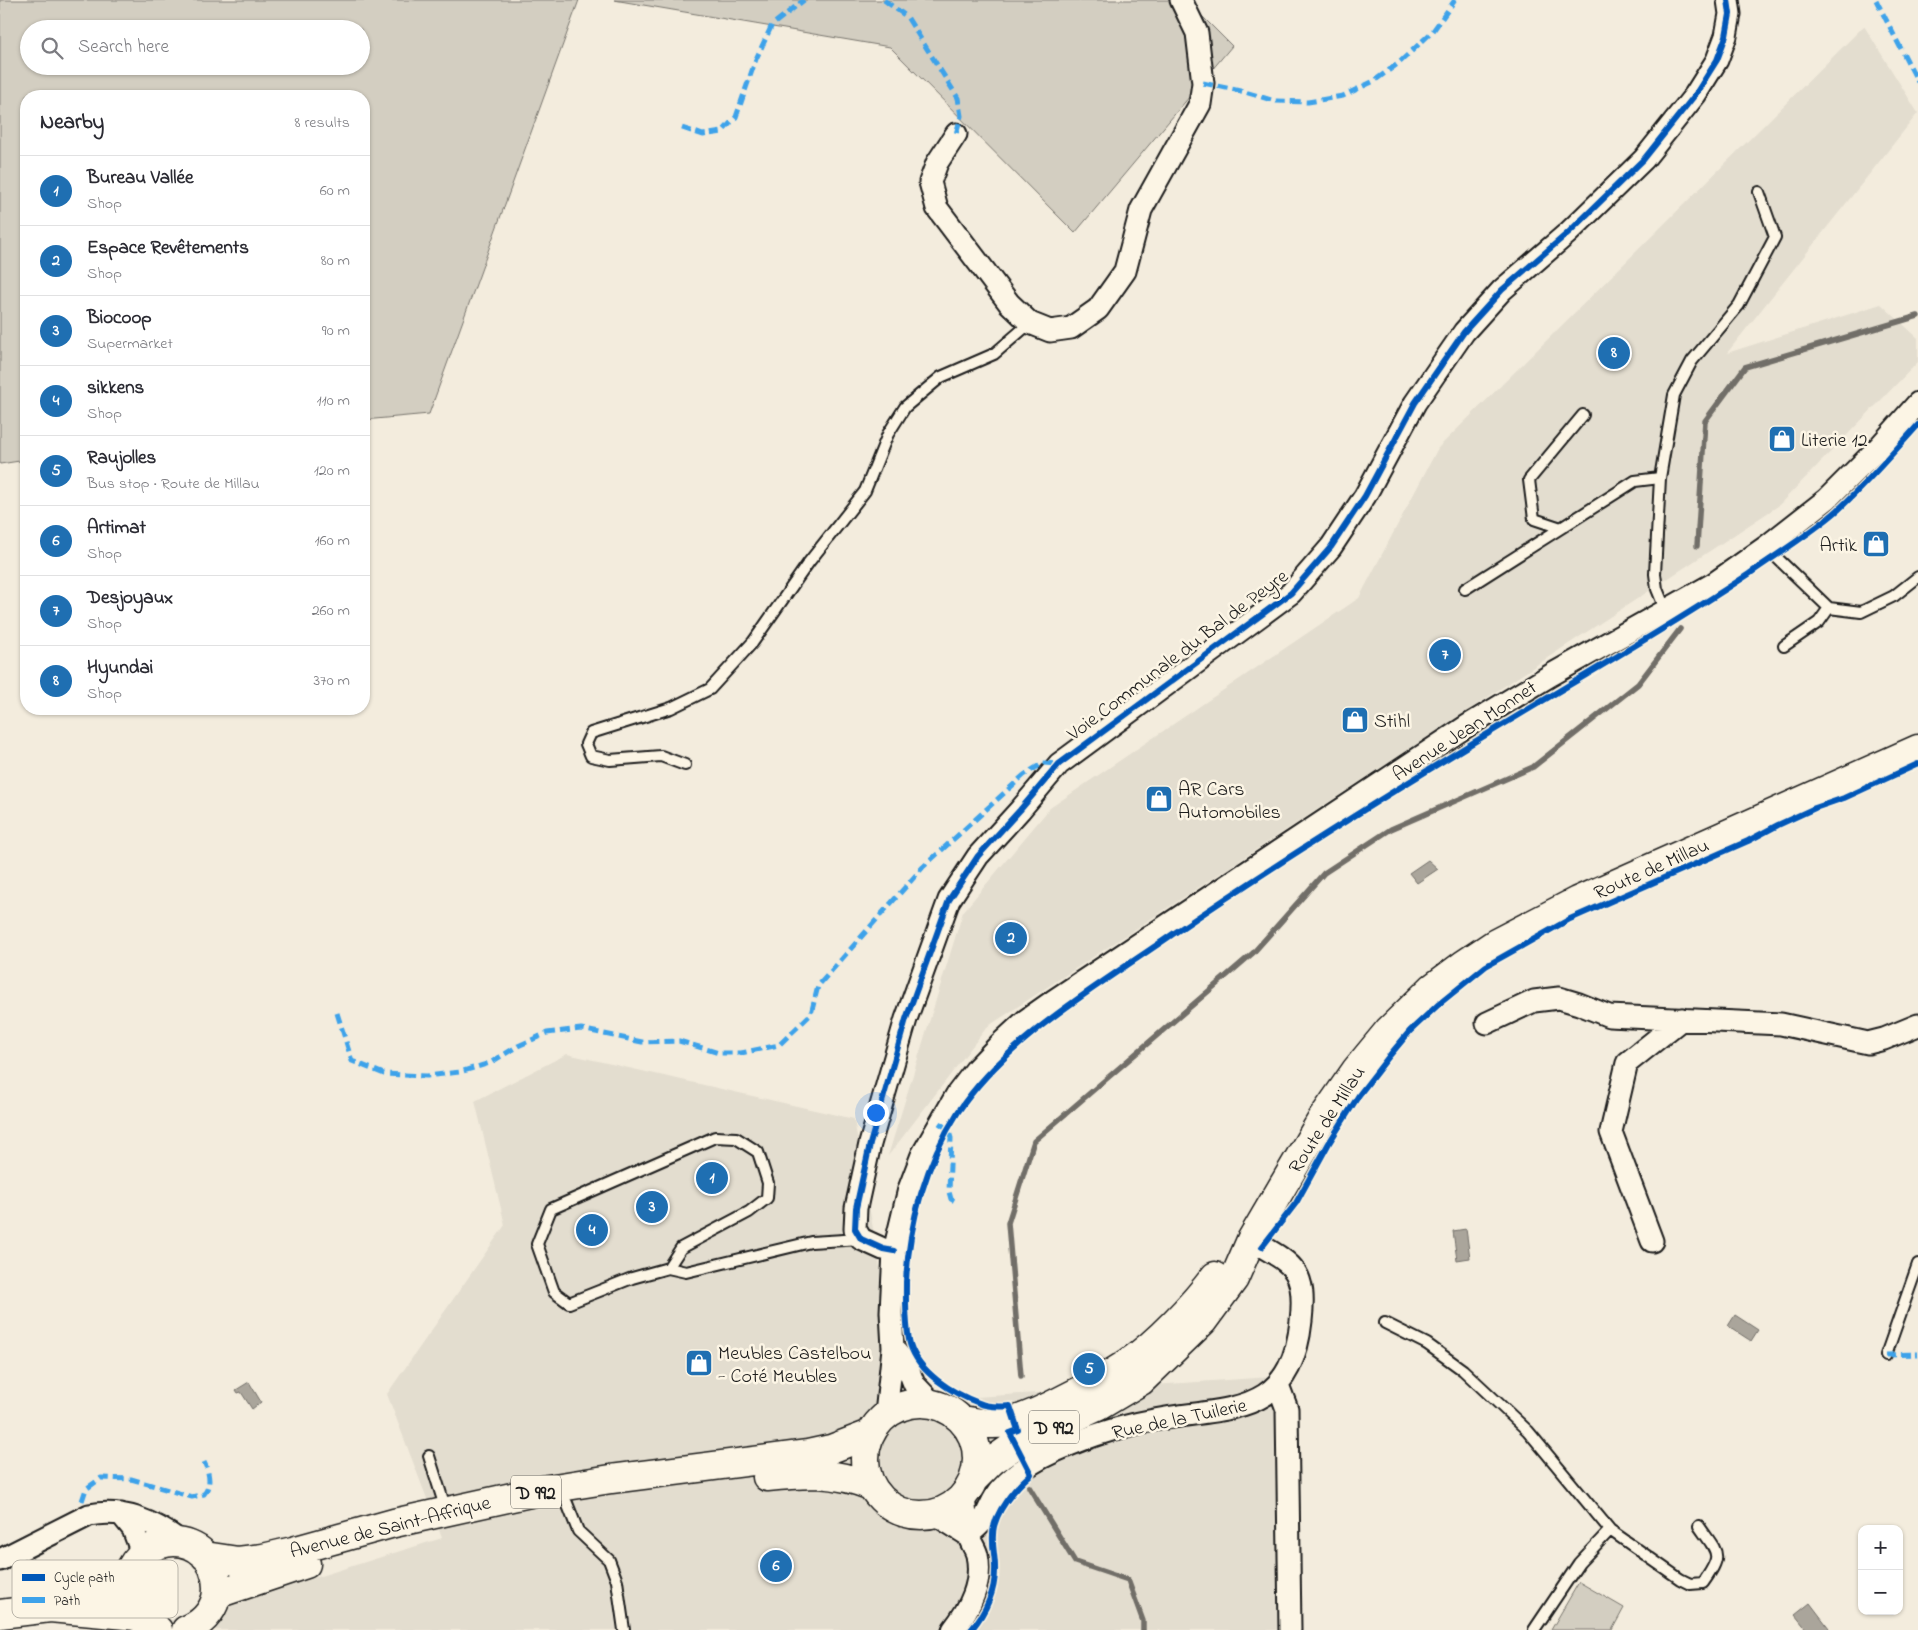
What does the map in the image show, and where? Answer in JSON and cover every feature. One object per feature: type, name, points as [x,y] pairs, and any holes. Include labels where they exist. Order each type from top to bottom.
[{"type":"main road","name":"Route de Millau","points":[[968,1487],[992,1461],[1015,1445],[1099,1406],[1141,1380],[1203,1321],[1234,1279],[1251,1240],[1322,1119],[1378,1042],[1432,988],[1463,964],[1496,943],[1577,901],[1918,750]]},
{"type":"main road","name":"Route de Millau","points":[[962,1420],[983,1424],[1003,1423],[1041,1411],[1128,1362],[1168,1328],[1204,1290],[1221,1268],[1251,1240]]},
{"type":"main road","points":[[923,1402],[943,1407],[962,1420],[973,1438],[976,1448],[976,1469],[968,1487],[950,1506],[933,1513],[912,1514],[884,1502],[871,1486],[867,1476],[864,1455],[878,1424],[904,1405],[923,1402]]},
{"type":"main road","name":"Avenue de Saint-Affrique","points":[[140,1560],[161,1544],[238,1561],[262,1558],[446,1511],[548,1489],[831,1450],[878,1424]]},
{"type":"main road","name":"Avenue de Saint-Affrique","points":[[217,1594],[322,1559],[448,1526],[567,1503],[682,1486],[801,1474],[829,1474],[855,1479],[871,1486]]},
{"type":"main road","points":[[194,1550],[215,1574],[217,1594],[210,1612],[201,1626]]},
{"type":"main road","points":[[106,1618],[151,1626]]},
{"type":"street","points":[[956,134],[937,163],[930,182],[937,208],[1009,303],[1030,323],[1050,331],[1071,328],[1098,309],[1125,272],[1142,210],[1200,104],[1203,84],[1196,33],[1181,0]]},
{"type":"street","name":"Voie Communale du Bal de Peyre","points":[[861,1239],[855,1229],[858,1199],[870,1144],[906,1019],[948,900],[978,856],[1059,764],[1291,593],[1331,547],[1364,496],[1415,403],[1464,332],[1502,290],[1569,232],[1644,159],[1695,95],[1717,60],[1726,36],[1730,14],[1728,0]]},
{"type":"street","name":"Avenue Jean Monnet","points":[[878,1424],[893,1348],[891,1312],[894,1251],[909,1189],[922,1155],[957,1094],[977,1068],[1000,1044],[1026,1020],[1467,726],[1551,675],[1713,584],[1812,511],[1854,473],[1918,403]]},
{"type":"street","points":[[1487,1024],[1534,1001],[1559,998],[1609,1016],[1781,1024],[1868,1043],[1884,1039],[1918,1025]]},
{"type":"street","points":[[1652,1240],[1611,1132],[1627,1063],[1682,1019]]},
{"type":"street","points":[[861,1239],[883,1249],[894,1251]]},
{"type":"street","name":"Rue de la Tuilerie","points":[[968,1535],[982,1522],[1000,1490],[1027,1467],[1074,1442],[1152,1421],[1238,1408],[1261,1399],[1278,1385],[1293,1359],[1300,1338],[1303,1309],[1302,1286],[1295,1271],[1284,1259],[1251,1240]]},
{"type":"street","points":[[893,1348],[907,1366],[914,1384],[933,1404]]},
{"type":"street","points":[[1278,1385],[1288,1409],[1290,1630]]},
{"type":"street","points":[[953,1630],[964,1616],[975,1594],[978,1575],[977,1552],[968,1535],[968,1487]]},
{"type":"street","points":[[0,1560],[89,1515],[100,1513],[130,1514],[154,1524],[194,1550]]},
{"type":"street","points":[[933,1513],[968,1535]]},
{"type":"street","points":[[121,1514],[133,1529],[135,1560]]},
{"type":"lane","points":[[1666,611],[1657,589],[1655,574],[1660,478],[1674,395],[1692,360],[1738,305],[1774,238],[1759,192]]},
{"type":"lane","points":[[686,765],[661,756],[610,760],[591,756],[586,744],[591,733],[671,708],[710,689],[753,642],[809,562],[865,492],[888,434],[905,407],[941,377],[994,354],[1030,323]]},
{"type":"lane","points":[[1561,528],[1534,519],[1529,480],[1583,415]]},
{"type":"lane","points":[[1465,589],[1635,481],[1660,478]]},
{"type":"lane","points":[[1767,546],[1829,608],[1861,612],[1894,596],[1918,577]]},
{"type":"lane","points":[[1784,646],[1819,622],[1829,608]]},
{"type":"lane","points":[[668,1268],[681,1248],[749,1212],[766,1198],[768,1182],[758,1152],[736,1138],[715,1137],[552,1209],[537,1244],[554,1292],[569,1303],[632,1278],[668,1268],[686,1272],[811,1242],[861,1239]]},
{"type":"lane","points":[[1886,1355],[1918,1264]]},
{"type":"lane","points":[[1384,1323],[1427,1344],[1463,1370],[1528,1431],[1610,1530],[1690,1584],[1703,1583],[1716,1565],[1717,1552],[1699,1526]]},
{"type":"lane","points":[[430,1456],[446,1511]]},
{"type":"lane","points":[[567,1503],[578,1532],[609,1560],[617,1581],[624,1630]]},
{"type":"lane","points":[[1534,1630],[1579,1563],[1610,1530]]},
{"type":"shaded area","points":[[0,0],[579,0],[429,414],[370,419],[370,90],[20,90],[20,461],[0,464]]},
{"type":"shaded area","points":[[614,0],[1186,0],[1232,46],[1075,233],[890,47]]},
{"type":"shaded area","points":[[1864,26],[1918,113],[1727,353],[1881,304],[1918,338],[1918,362],[1778,506],[987,1027],[888,1156],[963,912],[1050,808],[1359,598],[1438,448]]},
{"type":"shaded area","points":[[1428,860],[1438,869],[1417,883],[1409,873]]},
{"type":"shaded area","points":[[567,1054],[854,1119],[903,1402],[1287,1376],[1293,1630],[90,1630],[186,1618],[442,1538],[387,1394],[505,1225],[475,1101]]},
{"type":"shaded area","points":[[1466,1229],[1470,1258],[1457,1260],[1453,1231]]},
{"type":"shaded area","points":[[1735,1315],[1758,1330],[1751,1341],[1728,1326]]},
{"type":"shaded area","points":[[249,1382],[261,1402],[252,1409],[241,1392],[238,1393],[236,1390]]},
{"type":"shaded area","points":[[1579,1582],[1624,1608],[1612,1630],[1551,1630]]},
{"type":"shaded area","points":[[1810,1603],[1829,1628],[1827,1630],[1807,1630],[1795,1615]]},
{"type":"waterway","points":[[1697,546],[1705,421],[1745,367],[1918,316]]},
{"type":"waterway","points":[[1021,1376],[1008,1223],[1034,1141],[1253,953],[1324,873],[1391,829],[1533,767],[1638,684],[1680,629]]},
{"type":"waterway","points":[[1029,1487],[1075,1562],[1128,1580],[1143,1621],[1143,1630]]},
{"type":"marked path","points":[[682,128],[703,135],[722,132],[736,117],[756,59],[772,25],[804,0]]},
{"type":"marked path","points":[[884,0],[907,17],[958,98],[961,116],[956,134]]},
{"type":"marked path","points":[[1203,83],[1275,101],[1308,102],[1343,96],[1374,81],[1399,63],[1433,31],[1455,0]]},
{"type":"marked path","points":[[1876,0],[1918,82]]},
{"type":"marked path","points":[[337,1013],[352,1061],[384,1074],[427,1076],[460,1072],[490,1063],[518,1046],[547,1033],[581,1029],[642,1042],[679,1041],[719,1053],[741,1053],[779,1045],[811,1014],[818,986],[923,867],[1024,775],[1043,763],[1059,764]]},
{"type":"marked path","points":[[939,1123],[948,1129],[951,1138],[949,1192],[951,1199],[958,1203]]},
{"type":"marked path","points":[[1886,1355],[1918,1354]]},
{"type":"marked path","points":[[82,1501],[86,1489],[101,1478],[131,1479],[192,1497],[204,1494],[208,1487],[209,1478],[204,1462]]},
{"type":"cycle path","points":[[894,1251],[883,1249],[861,1239],[855,1229],[856,1208],[870,1144],[906,1019],[949,900],[978,856],[1059,764],[1291,593],[1331,547],[1365,496],[1415,403],[1464,332],[1502,290],[1569,232],[1644,159],[1695,95],[1717,60],[1726,36],[1730,14],[1728,0]]},
{"type":"cycle path","points":[[971,1630],[981,1616],[994,1584],[993,1539],[997,1518],[1018,1486],[1031,1474],[1010,1433],[1018,1430],[1010,1406],[986,1405],[958,1394],[929,1373],[914,1354],[907,1329],[906,1282],[915,1215],[928,1172],[958,1112],[979,1085],[1002,1060],[1057,1014],[1214,906],[1382,799],[1690,612],[1806,535],[1838,510],[1879,469],[1918,425]]},
{"type":"cycle path","points":[[1262,1247],[1296,1203],[1329,1143],[1359,1095],[1390,1055],[1410,1031],[1439,1004],[1486,966],[1570,919],[1748,841],[1815,808],[1844,798],[1918,764]]},
{"type":"place","name":"Hyundai","points":[[1614,353]]},
{"type":"place","name":"Literie 12","points":[[1782,439]]},
{"type":"place","name":"Artik","points":[[1876,544]]},
{"type":"place","name":"Desjoyaux","points":[[1445,655]]},
{"type":"place","name":"Stihl","points":[[1355,720]]},
{"type":"place","name":"AR Cars Automobiles","points":[[1159,799]]},
{"type":"place","name":"Espace Revêtements","points":[[1011,938]]},
{"type":"place","name":"Bureau Vallée","points":[[712,1178]]},
{"type":"place","name":"Biocoop","points":[[652,1207]]},
{"type":"place","name":"sikkens","points":[[592,1230]]},
{"type":"place","name":"Meubles Castelbou - Coté Meubles","points":[[699,1363]]},
{"type":"place","name":"Raujolles","points":[[1089,1369]]},
{"type":"place","name":"Artimat","points":[[776,1566]]}]
